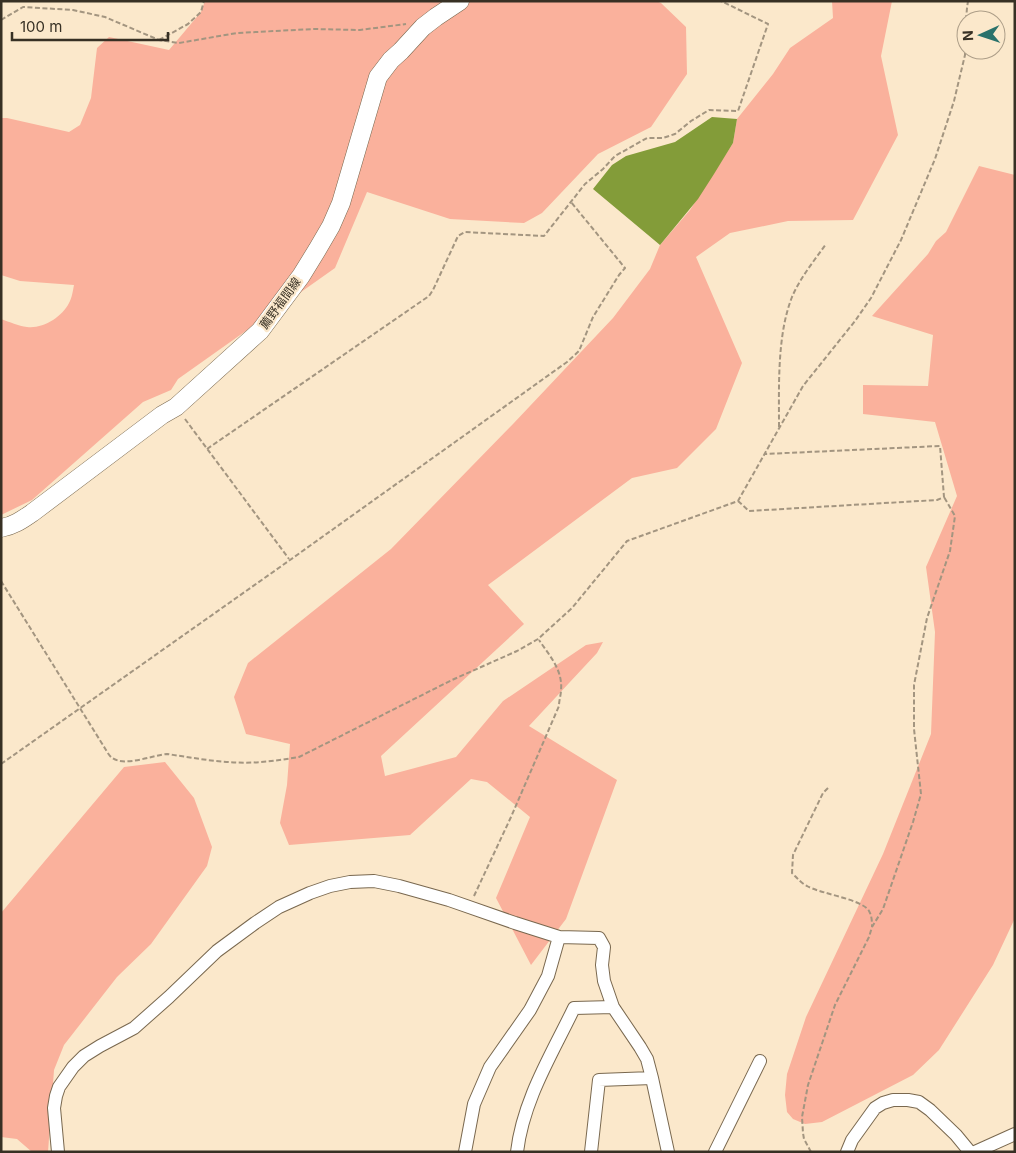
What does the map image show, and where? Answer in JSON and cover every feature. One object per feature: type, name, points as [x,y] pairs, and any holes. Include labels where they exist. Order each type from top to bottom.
[{"type":"main road","name":"薦野福間線","points":[[1,528],[9,527],[32,513],[162,415],[176,407],[260,331],[300,276],[331,226],[341,203],[378,77],[391,60],[423,28],[460,1]]},
{"type":"street","points":[[58,1152],[54,1108],[56,1096],[59,1087],[73,1067],[84,1056],[134,1028],[169,998],[217,951],[255,922],[279,908],[330,886],[350,882],[374,881],[449,900],[515,924],[559,937],[599,938],[604,947],[602,965],[604,981],[613,1007],[647,1059],[668,1152]]},
{"type":"street","points":[[465,1152],[474,1104],[478,1094],[490,1067],[530,1010],[548,976],[559,937]]},
{"type":"street","points":[[517,1152],[518,1138],[528,1105],[574,1008],[613,1007]]},
{"type":"street","points":[[715,1152],[760,1061]]},
{"type":"street","points":[[592,1152],[599,1080],[652,1078]]},
{"type":"street","points":[[850,1151],[852,1140],[875,1108],[893,1100],[908,1100],[919,1102],[930,1110],[956,1135],[970,1152]]},
{"type":"street","points":[[974,1152],[1015,1134]]},
{"type":"street","points":[[954,1152],[956,1135]]},
{"type":"path","points":[[159,40],[188,24],[201,12],[204,1]]},
{"type":"path","points":[[207,448],[429,296],[434,290],[458,236],[465,232],[544,236],[585,184],[615,156],[646,138],[663,138],[675,134],[709,110],[738,111],[768,24],[721,1]]},
{"type":"path","points":[[1,20],[23,7],[73,10],[105,17],[159,40],[180,43],[237,33],[314,29],[360,30],[408,24]]},
{"type":"path","points":[[1,582],[106,750],[112,757],[118,760],[140,760],[158,754],[229,762],[278,761],[299,757],[452,680],[517,651],[538,639],[572,608],[627,541],[738,501],[803,386],[855,321],[870,298],[901,240],[935,159],[954,101],[964,60]]},
{"type":"path","points":[[1,764],[290,560],[567,362],[579,351],[593,317],[626,268],[571,202]]},
{"type":"path","points":[[778,429],[781,346],[787,312],[793,294],[826,244]]},
{"type":"path","points":[[176,407],[290,560]]},
{"type":"path","points":[[764,454],[940,446],[944,497],[955,516],[950,551],[927,618],[914,685],[914,729],[921,794],[914,822],[883,909],[872,927],[835,1005],[808,1085],[802,1118],[804,1139],[812,1152]]},
{"type":"path","points":[[738,501],[749,511],[937,500],[944,497]]},
{"type":"path","points":[[469,907],[511,817],[558,706],[562,688],[559,673],[552,657],[538,639]]},
{"type":"path","points":[[828,788],[823,793],[793,855],[792,873],[812,888],[865,907],[869,910],[872,927]]},
{"type":"shaded area","points":[[205,1],[656,1],[661,3],[686,27],[687,74],[651,127],[598,154],[542,213],[524,223],[450,219],[367,192],[335,268],[178,379],[171,390],[143,402],[32,500],[1,515],[1,319],[27,327],[45,324],[57,317],[66,308],[71,299],[74,285],[20,281],[1,275],[1,118],[69,132],[80,125],[91,98],[97,48],[109,37],[169,50],[201,12]]},
{"type":"shaded area","points":[[832,1],[892,1],[881,56],[898,135],[853,220],[788,221],[730,233],[696,257],[742,363],[716,429],[677,468],[632,478],[488,585],[524,624],[381,756],[385,776],[456,757],[503,701],[586,645],[603,642],[597,653],[529,726],[617,780],[566,919],[531,965],[496,898],[530,817],[487,782],[471,779],[410,835],[289,845],[280,823],[287,785],[290,744],[246,734],[234,697],[248,663],[391,549],[613,318],[650,269],[660,245],[690,210],[733,143],[737,119],[773,74],[790,48],[833,18]]},
{"type":"shaded area","points":[[712,117],[737,119],[733,143],[698,199],[660,245],[593,189],[612,165],[626,156],[675,142]]},
{"type":"shaded area","points":[[979,166],[1015,175],[1015,918],[993,965],[939,1050],[913,1075],[822,1122],[805,1124],[793,1119],[787,1112],[785,1095],[787,1074],[806,1017],[883,854],[931,734],[935,632],[926,567],[957,496],[935,422],[863,414],[863,385],[928,386],[933,335],[872,316],[928,254],[936,241],[946,232]]},
{"type":"shaded area","points":[[165,762],[194,798],[212,847],[207,866],[151,944],[117,977],[64,1045],[54,1070],[48,1152],[32,1152],[17,1139],[1,1137],[1,913],[124,767]]}]
